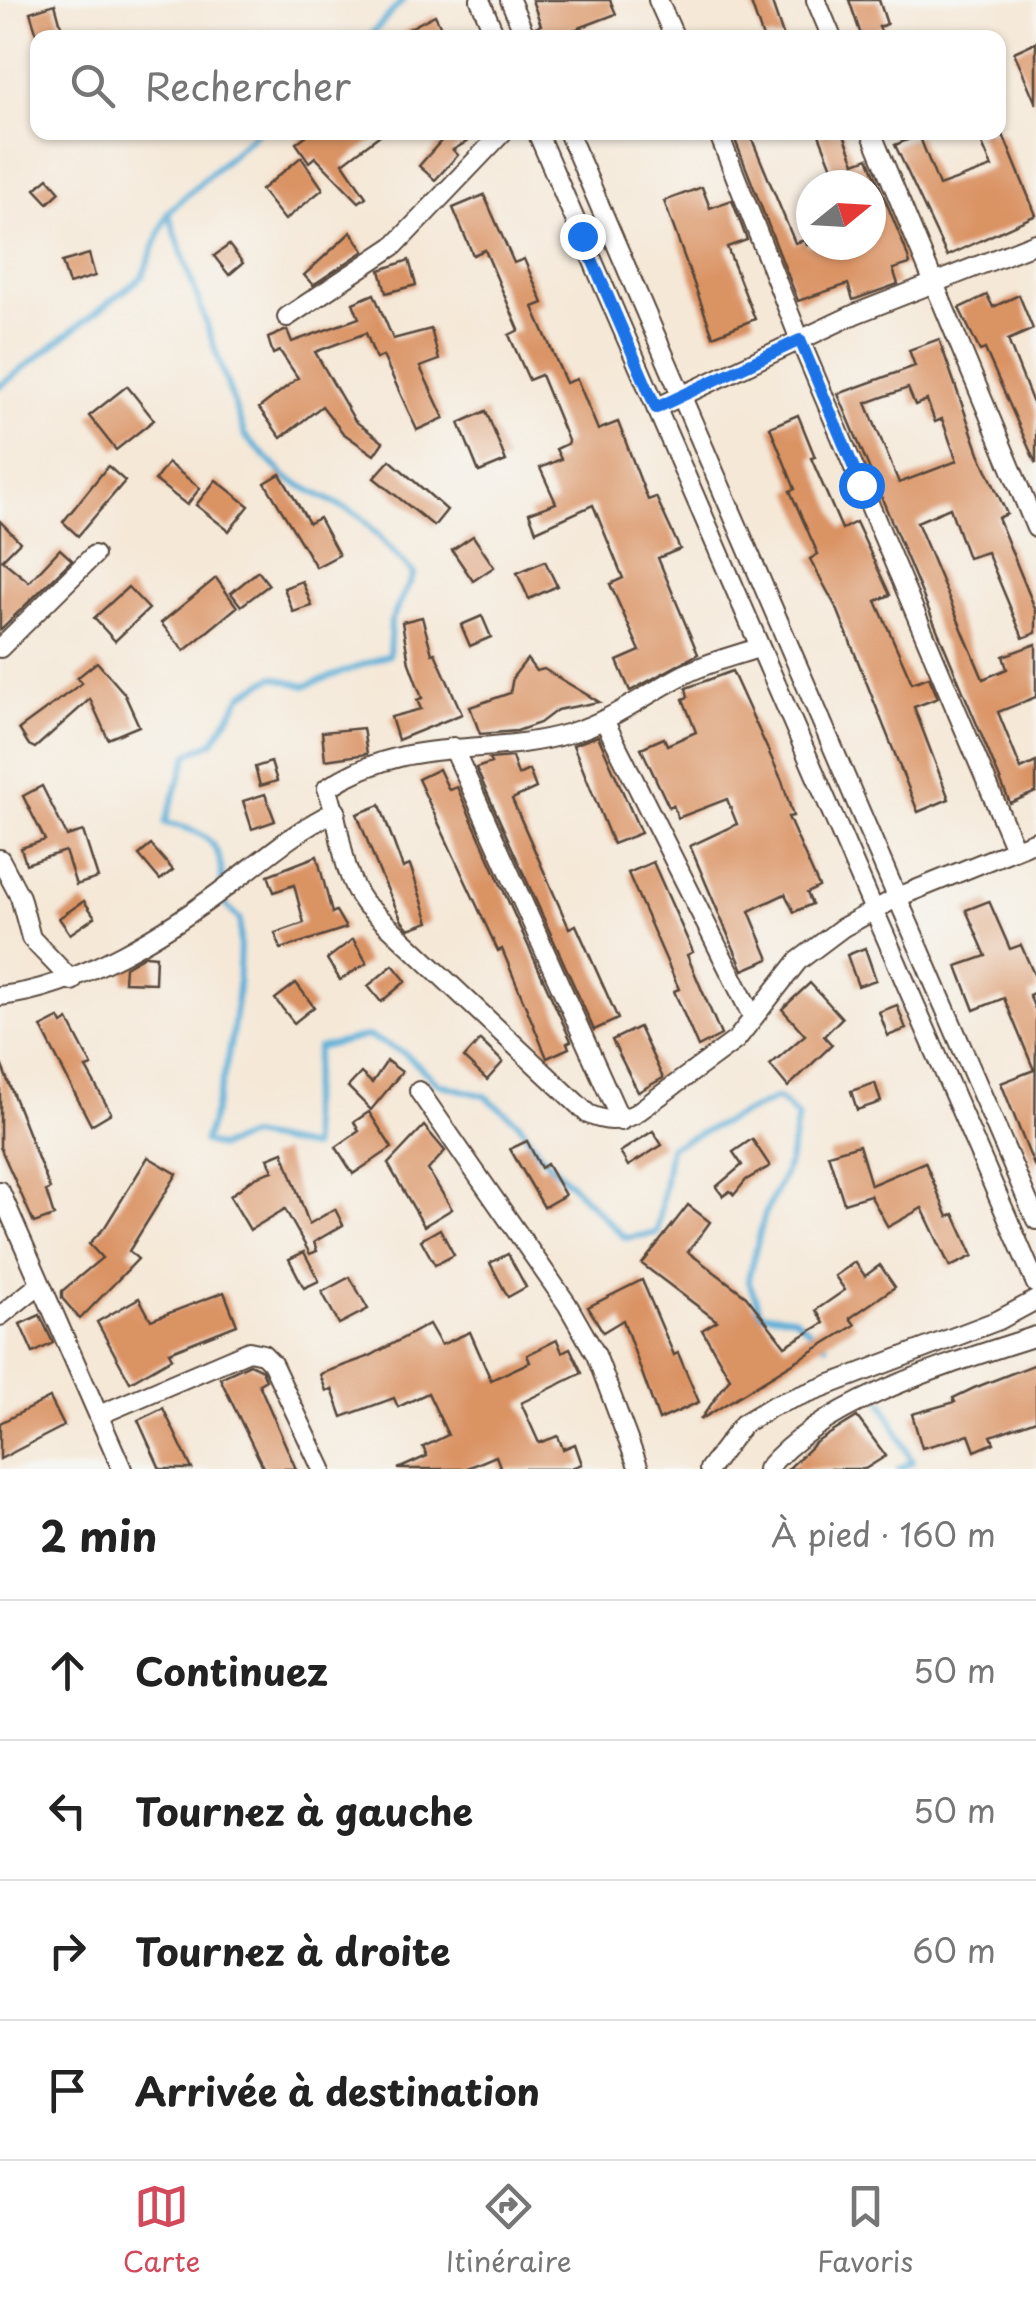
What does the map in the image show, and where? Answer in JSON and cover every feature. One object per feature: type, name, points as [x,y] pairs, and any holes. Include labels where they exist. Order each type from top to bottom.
[{"type":"street","points":[[480,0],[493,30]]},
{"type":"street","points":[[510,0],[523,30]]},
{"type":"street","points":[[658,0],[671,30]]},
{"type":"street","points":[[816,0],[829,30]]},
{"type":"street","points":[[287,317],[395,245],[495,140]]},
{"type":"street","points":[[540,140],[758,648],[876,907],[1036,1284]]},
{"type":"street","points":[[572,140],[1036,1220]]},
{"type":"street","points":[[721,140],[800,340],[1016,849]]},
{"type":"street","points":[[874,140],[1036,528]]},
{"type":"street","points":[[656,408],[685,398],[932,280],[1036,243]]},
{"type":"street","points":[[0,648],[94,555]]},
{"type":"street","points":[[758,648],[690,671],[604,720],[545,739],[452,748],[370,762],[326,788],[336,810],[347,874],[364,903],[588,1114],[604,1121],[621,1121],[736,1040],[798,961],[876,907],[1036,841]]},
{"type":"street","points":[[604,720],[753,1018]]},
{"type":"street","points":[[452,748],[621,1121]]},
{"type":"street","points":[[0,996],[72,981],[225,888],[293,835],[336,810]]},
{"type":"street","points":[[0,859],[20,897],[31,938],[72,981]]},
{"type":"street","points":[[419,1091],[567,1304],[596,1355],[639,1469]]},
{"type":"street","points":[[0,1192],[122,1469]]},
{"type":"street","points":[[0,1316],[40,1284]]},
{"type":"street","points":[[709,1469],[743,1424],[773,1406],[999,1320],[1036,1300]]},
{"type":"street","points":[[767,1469],[780,1453],[830,1416],[1036,1336]]},
{"type":"street","points":[[99,1415],[249,1351],[262,1354],[272,1363],[322,1469]]},
{"type":"building","points":[[532,0],[610,0],[616,14],[574,30],[536,30],[541,25]]},
{"type":"building","points":[[750,0],[771,0],[781,30],[760,30]]},
{"type":"building","points":[[849,0],[879,0],[887,24],[879,27],[880,30],[859,30]]},
{"type":"building","points":[[55,4],[62,30],[36,30],[30,12]]},
{"type":"building","points":[[435,15],[442,30],[406,30]]},
{"type":"building","points":[[1036,42],[1036,104],[1014,52]]},
{"type":"building","points":[[373,140],[343,163],[366,197],[359,202],[315,157],[309,162],[296,143]]},
{"type":"building","points":[[442,140],[470,140],[453,150],[458,155],[435,180],[419,166]]},
{"type":"building","points":[[735,140],[752,140],[796,243],[796,260],[886,260],[886,202],[910,264],[893,269],[898,284],[853,300],[848,284],[798,301]]},
{"type":"building","points":[[821,140],[846,140],[855,163],[868,158],[873,170],[833,170]]},
{"type":"building","points":[[921,140],[939,186],[992,167],[980,140],[1005,140],[1036,215],[947,256],[895,145]]},
{"type":"building","points":[[301,157],[323,189],[285,220],[261,190]]},
{"type":"building","points":[[48,178],[60,192],[48,203],[35,189]]},
{"type":"building","points":[[702,187],[710,208],[732,200],[747,240],[727,247],[755,319],[713,336],[664,201]]},
{"type":"building","points":[[484,195],[514,263],[524,259],[543,303],[533,307],[566,383],[577,379],[598,430],[618,422],[648,500],[656,497],[680,549],[658,558],[698,654],[630,691],[617,661],[640,651],[610,584],[623,578],[593,505],[536,531],[529,513],[556,503],[540,468],[561,459],[556,449],[569,443],[541,375],[529,380],[509,335],[519,330],[485,250],[473,255],[453,208]]},
{"type":"building","points":[[351,232],[364,251],[313,285],[304,275]]},
{"type":"building","points":[[229,245],[243,263],[229,275],[214,256]]},
{"type":"building","points":[[89,254],[95,276],[69,284],[62,262]]},
{"type":"building","points":[[409,260],[416,285],[386,293],[380,270]]},
{"type":"building","points":[[374,294],[393,339],[431,329],[439,360],[420,367],[444,418],[417,430],[383,356],[376,359],[366,333],[315,352],[355,421],[383,442],[374,455],[343,433],[322,406],[281,438],[259,408],[298,378],[280,351],[273,354],[268,338],[287,330],[292,342],[359,318],[353,303]]},
{"type":"building","points":[[987,295],[993,307],[1019,295],[1033,329],[1008,340],[1036,411],[1036,464],[985,349],[980,351],[959,308]]},
{"type":"building","points":[[939,339],[979,453],[1007,514],[998,518],[1036,611],[1036,633],[1023,638],[987,552],[968,558],[950,508],[917,522],[983,679],[1007,669],[1003,656],[1036,644],[1036,697],[998,712],[1021,769],[1036,762],[1036,792],[1010,803],[838,394],[915,366],[909,350]],"holes":[[[908,388],[915,405],[927,400],[935,422],[942,419],[957,461],[899,483],[866,403]]]},
{"type":"building","points":[[127,386],[154,420],[116,450],[89,416]]},
{"type":"building","points":[[486,411],[506,461],[479,472],[459,423]]},
{"type":"building","points":[[798,415],[815,457],[811,458],[842,529],[856,522],[890,595],[876,601],[912,683],[929,677],[938,698],[914,707],[949,799],[918,812],[838,611],[810,559],[818,554],[790,491],[795,489],[770,427]]},
{"type":"building","points":[[390,460],[447,510],[434,526],[374,478]]},
{"type":"building","points":[[168,463],[200,488],[187,505],[155,480]]},
{"type":"building","points":[[108,466],[125,481],[78,536],[63,522]]},
{"type":"building","points":[[280,474],[309,523],[319,518],[339,555],[316,567],[265,483]]},
{"type":"building","points":[[216,480],[249,506],[229,531],[196,505]]},
{"type":"building","points":[[0,521],[20,542],[2,560],[29,582],[60,549],[72,560],[0,630]]},
{"type":"building","points":[[473,536],[494,567],[473,581],[452,550]]},
{"type":"building","points":[[545,561],[557,586],[529,599],[517,573]]},
{"type":"building","points":[[258,571],[269,585],[241,606],[231,593]]},
{"type":"building","points":[[216,578],[237,607],[184,651],[161,623]]},
{"type":"building","points":[[302,581],[312,606],[293,612],[284,588]]},
{"type":"building","points":[[128,587],[149,609],[115,641],[94,618]]},
{"type":"building","points":[[482,616],[491,637],[470,646],[461,625]]},
{"type":"building","points":[[422,617],[432,654],[435,653],[462,714],[398,740],[391,717],[421,709],[417,700],[422,698],[409,663],[402,622]]},
{"type":"building","points":[[527,659],[536,671],[544,669],[599,702],[557,710],[540,723],[517,731],[480,734],[470,707],[510,693],[513,677]]},
{"type":"building","points":[[97,662],[124,693],[139,726],[108,739],[90,699],[35,748],[29,745],[19,729],[82,683],[77,678]]},
{"type":"building","points":[[732,671],[782,781],[793,816],[788,817],[819,887],[807,893],[812,904],[794,912],[785,894],[749,911],[769,959],[743,970],[690,846],[737,824],[727,799],[678,818],[641,748],[664,738],[667,745],[696,732],[683,699],[688,697],[686,688]]},
{"type":"building","points":[[363,728],[367,754],[325,760],[322,732]]},
{"type":"building","points":[[598,736],[641,833],[613,844],[573,745]]},
{"type":"building","points":[[512,757],[518,775],[529,770],[536,788],[512,799],[569,928],[576,925],[618,1019],[594,1030],[476,768],[491,763],[489,759]]},
{"type":"building","points":[[271,762],[277,781],[260,786],[255,767]]},
{"type":"building","points":[[439,769],[449,790],[457,787],[571,1041],[567,1043],[569,1048],[547,1058],[502,949],[498,951],[418,779]]},
{"type":"building","points":[[42,786],[67,836],[83,831],[98,878],[76,885],[65,851],[26,864],[21,848],[45,840],[23,796]]},
{"type":"building","points":[[265,794],[275,821],[252,829],[243,801]]},
{"type":"building","points":[[380,805],[403,868],[410,865],[429,922],[409,929],[379,871],[357,814]]},
{"type":"building","points":[[151,845],[173,870],[160,880],[139,855]]},
{"type":"building","points":[[317,856],[332,913],[336,911],[346,928],[281,949],[275,933],[304,923],[294,885],[274,892],[268,875]]},
{"type":"building","points":[[653,862],[693,952],[687,955],[721,1035],[698,1047],[674,991],[679,989],[628,873]]},
{"type":"building","points":[[84,901],[95,917],[70,934],[59,918]]},
{"type":"building","points":[[989,901],[1010,949],[1021,945],[1036,979],[1036,992],[1029,995],[1036,1011],[1035,1168],[1001,1083],[1034,1070],[1004,998],[974,1010],[957,966],[986,956],[966,910]]},
{"type":"building","points":[[353,939],[367,963],[340,980],[327,959]]},
{"type":"building","points":[[865,948],[876,980],[858,986],[847,955]]},
{"type":"building","points":[[146,955],[156,956],[155,983],[124,982],[125,967]]},
{"type":"building","points":[[393,965],[406,981],[381,1002],[368,986]]},
{"type":"building","points":[[296,983],[314,1007],[294,1023],[275,999]]},
{"type":"building","points":[[810,983],[842,1018],[824,1036],[832,1045],[788,1087],[770,1065],[805,1035],[782,1009]]},
{"type":"building","points":[[897,1005],[906,1029],[888,1036],[879,1012]]},
{"type":"building","points":[[59,1018],[62,1024],[68,1020],[92,1066],[86,1068],[111,1113],[91,1125],[41,1027]]},
{"type":"building","points":[[639,1027],[663,1078],[638,1092],[612,1040]]},
{"type":"building","points":[[480,1040],[503,1062],[487,1080],[464,1058]]},
{"type":"building","points":[[0,1061],[50,1189],[46,1191],[54,1216],[34,1223],[0,1147]]},
{"type":"building","points":[[387,1061],[402,1072],[371,1110],[348,1087],[361,1073],[372,1083]]},
{"type":"building","points":[[875,1083],[881,1102],[857,1110],[851,1091]]},
{"type":"building","points":[[369,1112],[392,1148],[353,1174],[336,1147],[359,1131],[354,1122]]},
{"type":"building","points":[[424,1126],[445,1151],[428,1170],[452,1209],[424,1226],[388,1164]]},
{"type":"building","points":[[653,1131],[662,1145],[628,1166],[620,1152]]},
{"type":"building","points":[[752,1139],[770,1166],[746,1180],[734,1195],[730,1191],[723,1196],[716,1187],[742,1165],[733,1152]]},
{"type":"building","points":[[527,1141],[541,1168],[547,1164],[565,1195],[544,1207],[510,1149]]},
{"type":"building","points":[[859,1145],[871,1185],[925,1162],[948,1217],[954,1214],[973,1256],[950,1267],[922,1208],[888,1227],[870,1195],[844,1203],[828,1154]]},
{"type":"building","points":[[283,1152],[309,1224],[335,1209],[343,1225],[314,1242],[317,1251],[310,1254],[285,1209],[250,1230],[230,1196],[255,1177],[273,1171],[268,1158]]},
{"type":"building","points":[[148,1157],[177,1174],[129,1251],[138,1259],[80,1319],[62,1298],[62,1291],[102,1258],[89,1244],[105,1227]]},
{"type":"building","points":[[688,1205],[710,1222],[688,1252],[746,1296],[785,1346],[824,1323],[816,1310],[845,1290],[835,1276],[855,1262],[865,1276],[880,1265],[895,1287],[850,1318],[855,1325],[700,1420],[730,1378],[702,1330],[717,1321],[642,1264]]},
{"type":"building","points":[[440,1229],[454,1255],[435,1265],[421,1240]]},
{"type":"building","points":[[304,1252],[319,1281],[304,1288],[289,1259]]},
{"type":"building","points":[[508,1254],[526,1287],[508,1297],[490,1263]]},
{"type":"building","points":[[350,1277],[368,1309],[339,1324],[322,1292]]},
{"type":"building","points":[[642,1280],[699,1402],[659,1420],[623,1320],[603,1332],[588,1307]]},
{"type":"building","points":[[224,1292],[237,1325],[169,1352],[172,1358],[130,1382],[97,1322],[139,1298],[151,1320]]},
{"type":"building","points":[[40,1315],[53,1343],[33,1353],[20,1324]]},
{"type":"building","points":[[429,1324],[441,1345],[470,1332],[491,1380],[530,1362],[527,1355],[557,1340],[562,1352],[570,1348],[582,1373],[521,1403],[539,1443],[558,1436],[563,1449],[575,1444],[582,1464],[569,1469],[501,1469],[496,1456],[465,1469],[398,1469],[427,1456],[423,1447],[448,1435],[428,1393],[398,1407],[394,1398],[342,1417],[332,1389],[326,1391],[320,1374],[370,1356]]},
{"type":"building","points":[[250,1364],[262,1370],[266,1380],[259,1384],[296,1469],[264,1469],[220,1378]]},
{"type":"building","points":[[1036,1364],[1036,1420],[991,1436],[994,1443],[975,1451],[969,1435],[922,1448],[912,1414],[955,1402],[953,1398],[974,1388]]},
{"type":"building","points":[[50,1398],[64,1426],[0,1459],[0,1423]]},
{"type":"building","points":[[163,1408],[192,1469],[160,1469],[138,1420]]},
{"type":"building","points":[[857,1417],[886,1456],[865,1469],[788,1469],[815,1443]]},
{"type":"waterway","points":[[375,30],[403,0]]},
{"type":"waterway","points":[[0,386],[142,277],[168,212],[248,140]]},
{"type":"waterway","points":[[168,212],[245,436],[288,479],[360,516],[414,574],[391,621],[389,655],[305,686],[274,677],[243,694],[213,742],[188,754],[165,823],[196,832],[214,846],[221,868],[221,900],[240,920],[233,1033],[204,1142],[219,1147],[250,1136],[312,1148],[308,1110],[318,1048],[368,1036],[404,1053],[439,1084],[485,1096],[519,1123],[540,1154],[625,1238],[657,1233],[670,1147],[777,1098],[798,1117],[788,1166],[765,1214],[748,1279],[761,1313],[794,1317],[826,1345]]},
{"type":"waterway","points":[[883,1403],[912,1462],[899,1469]]},
{"type":"route","points":[[582,236],[656,408],[685,398],[800,340],[861,485]]}]
